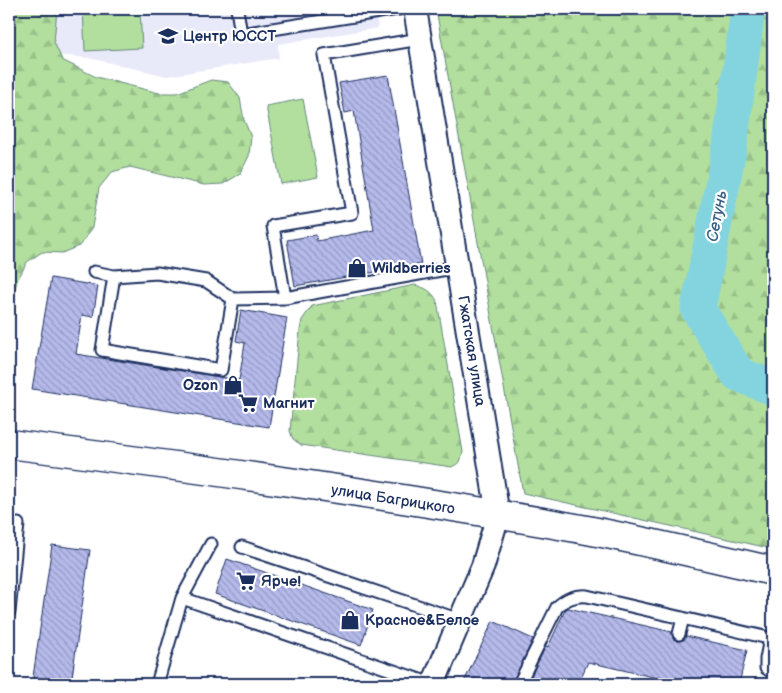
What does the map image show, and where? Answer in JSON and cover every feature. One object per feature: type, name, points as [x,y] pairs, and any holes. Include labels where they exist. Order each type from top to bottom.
[{"type":"street","name":"Гжатская улица","points":[[414,9],[498,516],[483,566],[433,684]]},
{"type":"street","name":"улица Багрицкого","points":[[9,444],[384,496],[588,530],[773,571]]},
{"type":"lane","points":[[237,9],[241,34],[398,9]]},
{"type":"lane","points":[[285,298],[272,226],[352,213],[324,55],[420,39]]},
{"type":"lane","points":[[94,272],[114,276],[157,273],[206,281],[233,299],[285,298],[458,267]]},
{"type":"lane","points":[[114,276],[102,350],[221,370],[233,299]]},
{"type":"lane","points":[[9,612],[18,524]]},
{"type":"lane","points":[[157,684],[182,598],[211,544]]},
{"type":"lane","points":[[242,547],[460,620]]},
{"type":"lane","points":[[519,684],[557,607],[570,598],[587,596],[772,638],[766,658],[766,668],[773,673]]},
{"type":"lane","points":[[182,598],[433,684]]},
{"type":"lane","points":[[679,634],[683,618]]},
{"type":"shaded area","name":"Центр ЮССТ","points":[[9,9],[375,9],[378,28],[278,44],[279,58],[167,76],[89,58],[9,51]]},
{"type":"green space","points":[[9,9],[57,9],[54,42],[62,60],[96,77],[159,93],[177,93],[211,80],[228,82],[240,98],[244,120],[251,137],[249,156],[240,174],[223,184],[204,185],[130,167],[112,172],[99,188],[92,227],[81,245],[62,253],[42,252],[27,262],[17,281],[9,303]]},
{"type":"green space","points":[[83,9],[140,9],[142,48],[85,51]]},
{"type":"green space","points":[[436,9],[773,9],[773,549],[523,493]]},
{"type":"green space","points":[[303,99],[318,177],[281,184],[266,106]]},
{"type":"green space","points":[[415,285],[428,290],[437,301],[463,452],[460,462],[452,467],[301,445],[293,439],[290,431],[300,330],[302,320],[312,306]]},
{"type":"building","points":[[388,75],[421,264],[295,286],[287,240],[316,235],[317,241],[374,230],[354,111],[345,113],[339,83]]},
{"type":"building","points":[[51,278],[98,286],[93,317],[82,315],[76,354],[239,380],[245,343],[236,341],[241,310],[287,318],[269,427],[32,389]]},
{"type":"building","points":[[52,545],[90,550],[71,684],[32,684]]},
{"type":"building","points":[[227,559],[373,610],[361,645],[215,594]]},
{"type":"building","points":[[568,608],[672,632],[673,639],[678,641],[684,640],[686,636],[747,650],[739,684],[683,684],[588,662],[578,684],[527,684],[546,646],[548,647],[565,610]]},
{"type":"building","points":[[493,621],[533,639],[512,684],[463,684]]},
{"type":"waterway","name":"Сетунь","points":[[748,9],[730,145],[698,309],[738,374],[773,388]]},
{"type":"place","name":"Центр ЮССТ","points":[[168,36]]},
{"type":"place","name":"Wildberries","points":[[357,268]]},
{"type":"place","name":"Ozon","points":[[233,385]]},
{"type":"place","name":"Магнит","points":[[248,403]]},
{"type":"place","name":"Ярче!","points":[[246,581]]},
{"type":"place","name":"Красное&Белое","points":[[350,620]]}]
